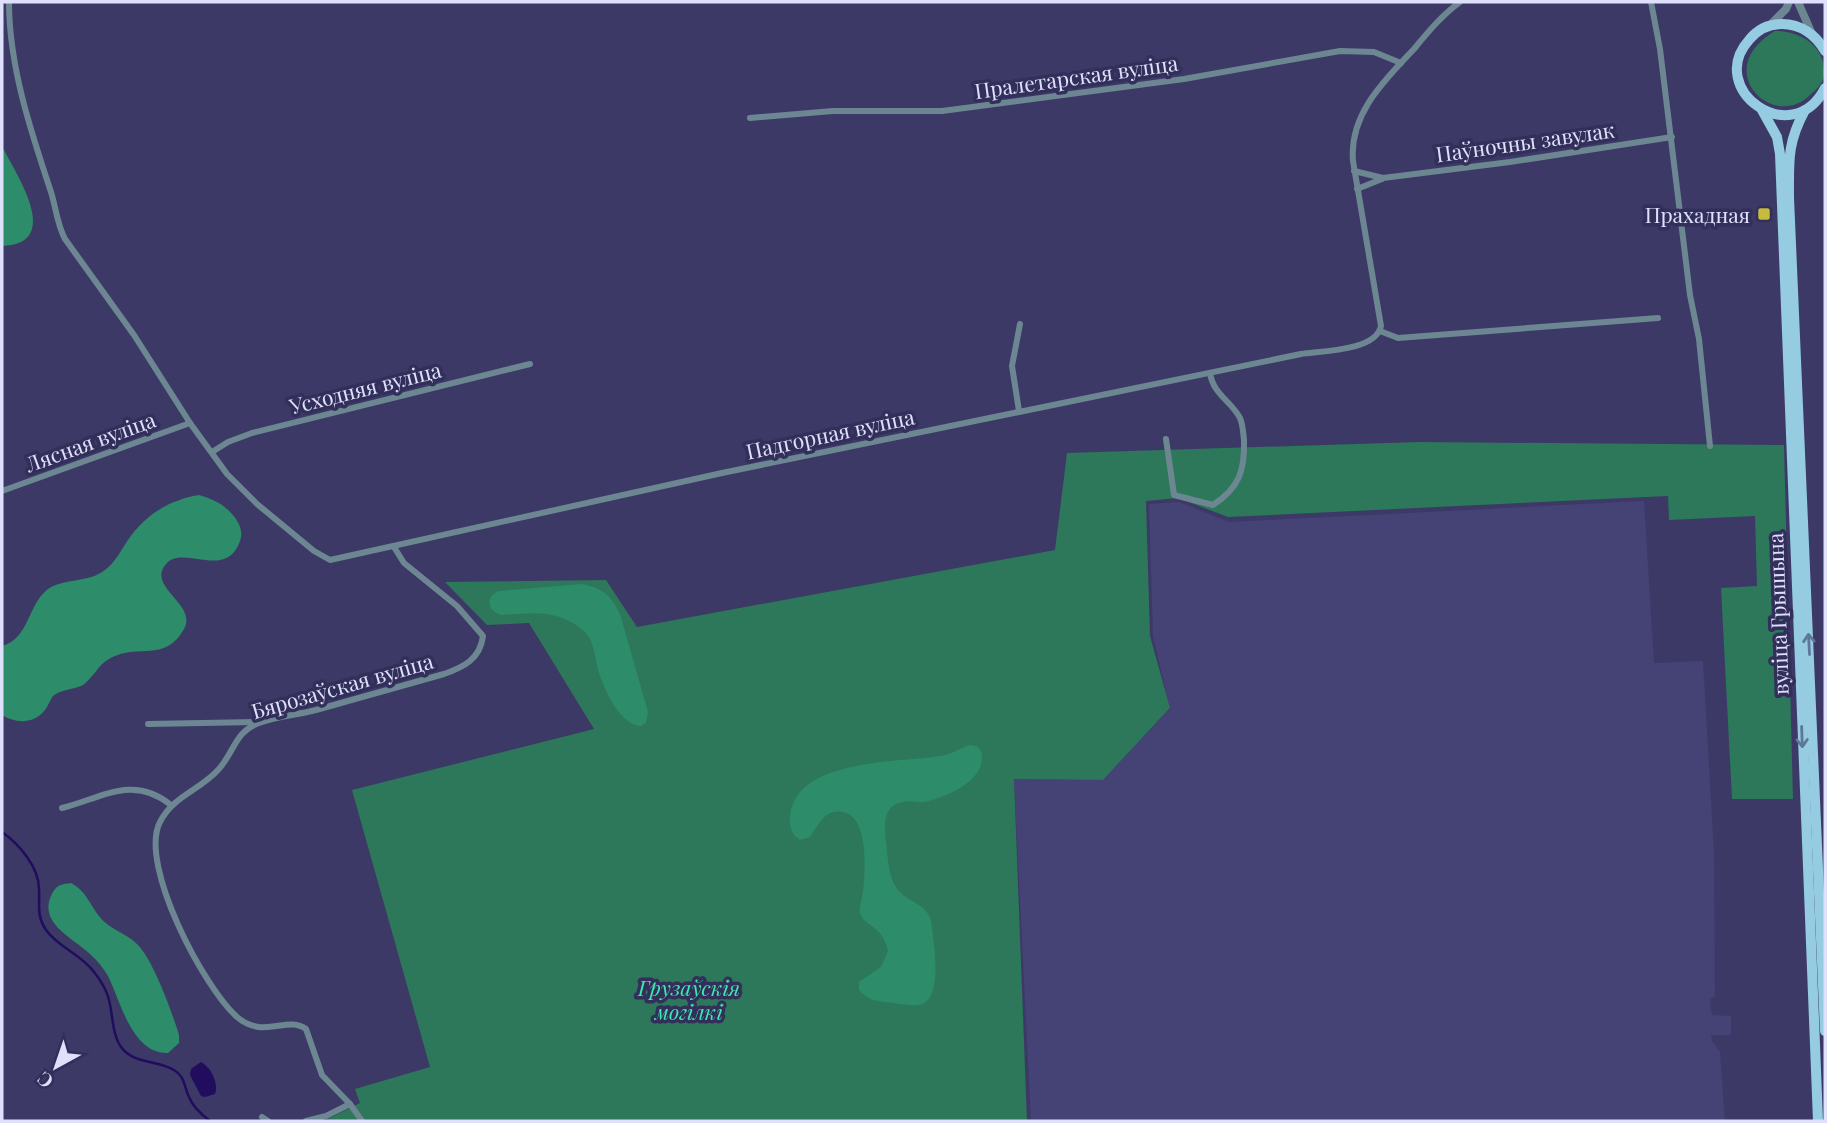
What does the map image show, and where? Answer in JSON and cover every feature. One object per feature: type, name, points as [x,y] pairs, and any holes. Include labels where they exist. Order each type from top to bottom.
[{"type":"main road","points":[[1768,26],[1791,24],[1811,34],[1824,47]]},
{"type":"main road","name":"вуліца Грышына","points":[[1768,26],[1750,39],[1741,51],[1738,66],[1739,81],[1745,95],[1762,110],[1777,137],[1780,154],[1818,1121]]},
{"type":"main road","points":[[1762,110],[1784,116],[1805,110],[1824,92]]},
{"type":"main road","name":"вуліца Грышына","points":[[1805,110],[1791,138],[1789,198],[1825,1031]]},
{"type":"street","name":"Падгорная вуліца","points":[[9,2],[13,61],[59,227],[72,252],[134,335],[190,423],[238,487],[322,557],[340,559],[553,509],[1019,411],[1362,345],[1374,339],[1380,331]]},
{"type":"street","points":[[1460,2],[1441,18],[1374,94],[1358,122],[1352,149],[1354,171],[1380,331],[1398,338],[1658,318]]},
{"type":"street","points":[[1651,2],[1672,137],[1690,295],[1699,339],[1710,446]]},
{"type":"street","points":[[1768,26],[1786,9],[1789,2]]},
{"type":"street","points":[[1798,2],[1811,34]]},
{"type":"street","name":"Пралетарская вуліца","points":[[750,118],[833,111],[942,111],[1184,79],[1339,51],[1374,52],[1401,63]]},
{"type":"street","name":"Паўночны завулак","points":[[1356,185],[1383,178],[1672,137]]},
{"type":"street","name":"Паўночны завулак","points":[[1354,171],[1383,178]]},
{"type":"street","points":[[1019,411],[1012,366],[1020,324]]},
{"type":"street","name":"Усходняя вуліца","points":[[212,452],[228,442],[252,433],[530,364]]},
{"type":"street","points":[[1166,439],[1174,495],[1213,505],[1228,495],[1242,470],[1243,428],[1239,417],[1212,384],[1210,373]]},
{"type":"street","name":"Лясная вуліца","points":[[2,491],[190,423]]},
{"type":"street","name":"Бярозаўская вуліца","points":[[362,1121],[323,1075],[306,1029],[295,1024],[251,1027],[226,1006],[202,973],[178,924],[155,847],[157,827],[171,805],[213,775],[239,736],[259,722],[289,717],[444,674],[465,666],[479,652],[483,636],[457,606],[404,563],[394,547]]},
{"type":"street","points":[[148,724],[259,722]]},
{"type":"street","points":[[62,808],[127,789],[155,794],[171,805]]},
{"type":"street","points":[[306,1121],[326,1116],[350,1104]]},
{"type":"shaded area","points":[[1644,501],[1654,663],[1703,661],[1714,853],[1715,997],[1710,998],[1712,1015],[1731,1016],[1731,1035],[1711,1035],[1720,1052],[1725,1121],[1031,1121],[1014,779],[1103,780],[1170,709],[1153,636],[1149,504],[1179,502],[1229,522]]},
{"type":"shaded area","points":[[201,1062],[211,1072],[216,1085],[215,1094],[205,1097],[201,1096],[190,1075],[191,1069]]},
{"type":"green space","points":[[1775,31],[1793,34],[1810,42],[1821,56],[1824,66],[1824,77],[1820,84],[1796,104],[1780,106],[1766,101],[1754,92],[1748,78],[1748,63],[1756,47]]},
{"type":"green space","points":[[2,146],[31,205],[33,221],[30,233],[21,242],[2,246]]},
{"type":"green space","name":"Грузаўскія могілкі","points":[[1419,442],[1784,445],[1793,799],[1732,799],[1721,588],[1757,586],[1755,516],[1669,520],[1668,496],[1228,517],[1178,498],[1146,501],[1150,636],[1170,708],[1103,780],[1014,779],[1027,1121],[324,1121],[360,1103],[355,1089],[430,1067],[352,790],[594,729],[529,623],[487,625],[445,582],[606,580],[637,627],[1055,550],[1067,453]]},
{"type":"green space","points":[[199,495],[216,502],[234,516],[241,530],[241,537],[233,553],[225,559],[215,561],[183,558],[173,559],[166,564],[162,580],[184,612],[186,620],[184,629],[176,640],[159,649],[120,654],[109,659],[83,685],[53,696],[45,710],[36,718],[19,721],[2,715],[2,646],[18,636],[41,596],[48,589],[62,583],[91,577],[105,570],[150,516],[168,505]]},
{"type":"green space","points":[[582,584],[605,594],[614,602],[620,614],[648,712],[646,723],[641,726],[626,720],[614,706],[602,680],[594,649],[582,629],[549,614],[501,615],[493,610],[490,603],[491,597],[499,591]]},
{"type":"green space","points":[[970,745],[979,748],[982,757],[973,778],[958,789],[932,800],[896,804],[888,811],[885,822],[888,861],[893,881],[900,892],[925,910],[931,920],[936,966],[933,990],[929,999],[919,1005],[870,999],[859,990],[859,982],[881,967],[888,951],[882,936],[860,913],[865,860],[859,826],[846,813],[833,812],[820,822],[810,837],[800,840],[793,833],[790,824],[796,798],[810,784],[851,767],[944,755]]},
{"type":"green space","points":[[71,883],[84,894],[103,920],[138,945],[150,963],[179,1035],[179,1043],[168,1053],[145,1045],[137,1036],[129,1025],[102,967],[53,921],[49,913],[49,903],[53,892],[60,885]]},
{"type":"waterway","points":[[2,832],[21,850],[36,872],[40,915],[46,930],[57,942],[83,960],[103,985],[121,1047],[132,1056],[178,1072],[193,1104],[210,1121]]},
{"type":"place","name":"Прахадная","points":[[1764,214]]}]
